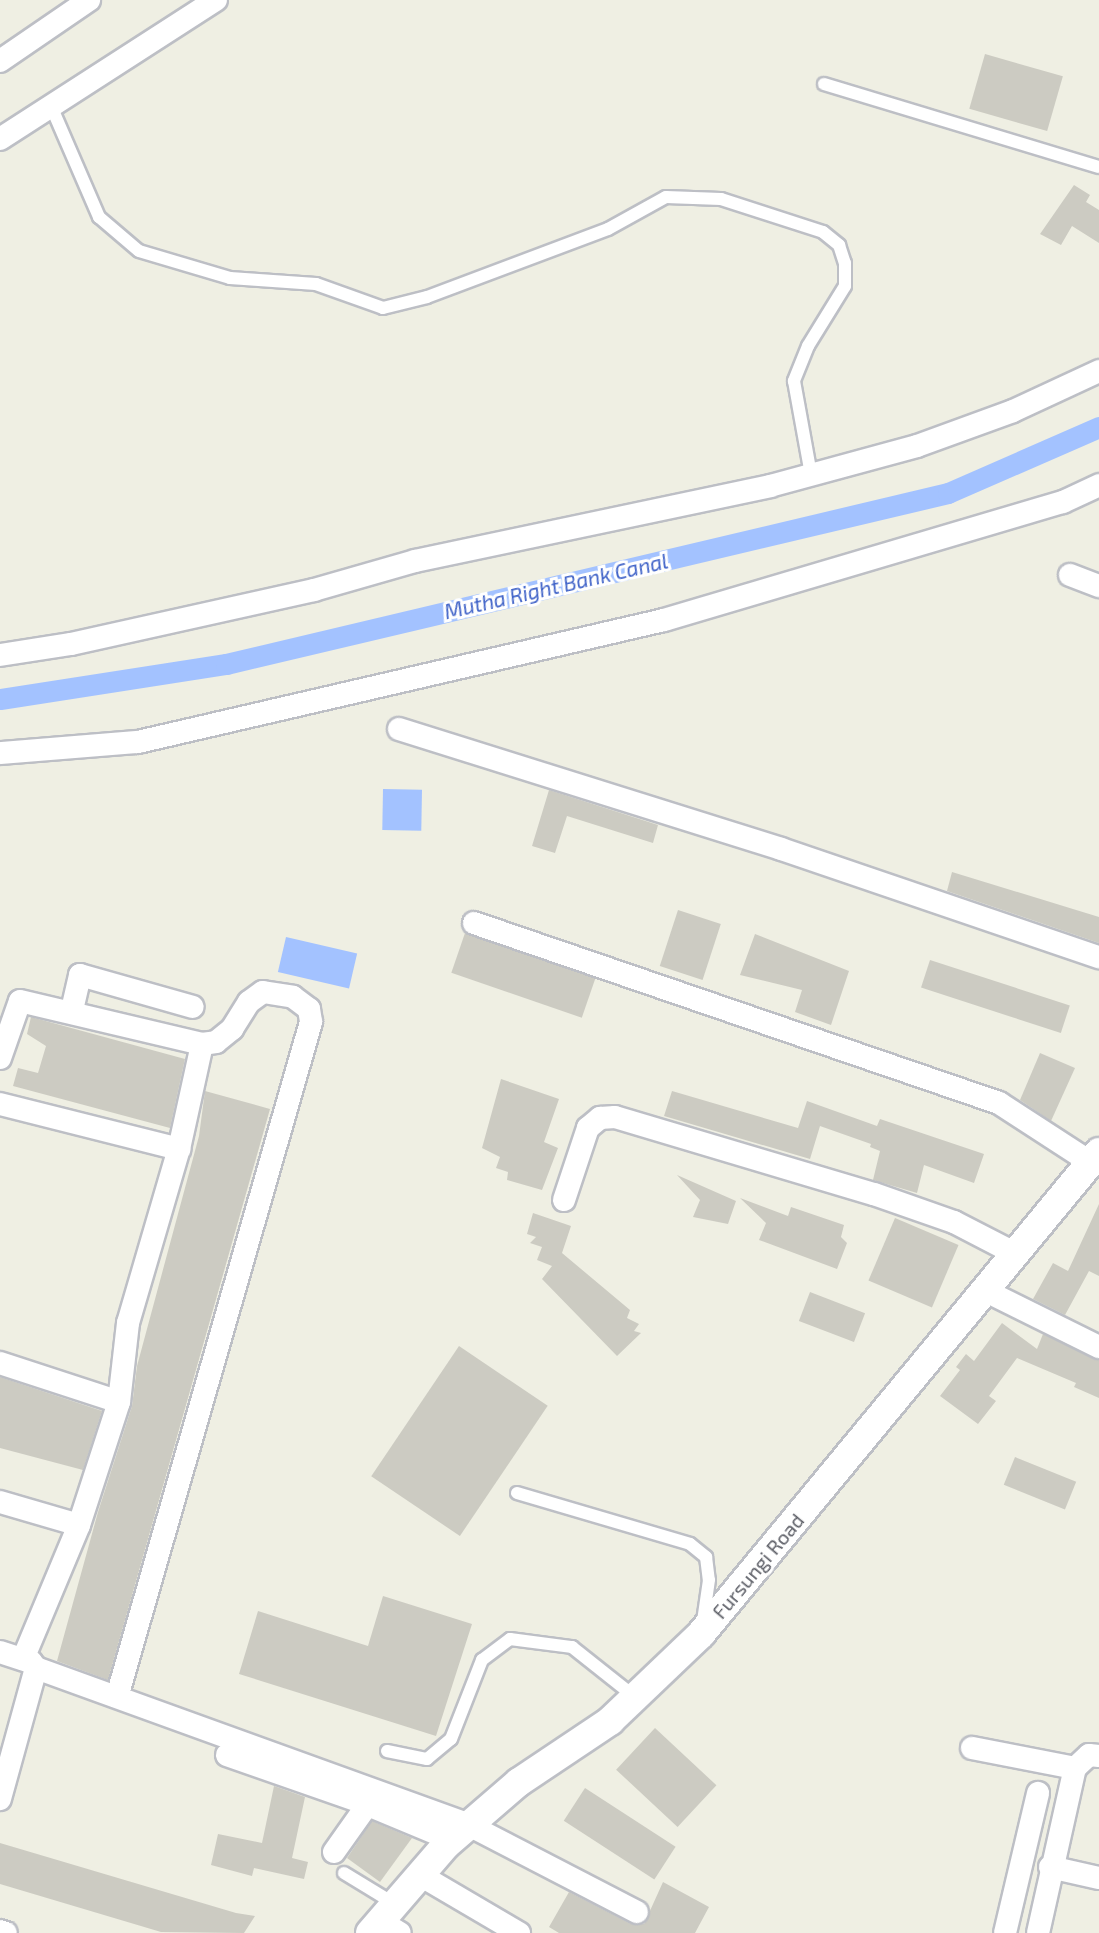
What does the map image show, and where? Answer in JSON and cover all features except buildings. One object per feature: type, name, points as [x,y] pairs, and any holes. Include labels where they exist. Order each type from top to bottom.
[{"type":"street","points":[[0,61],[89,0]]},
{"type":"street","points":[[0,139],[216,0]]},
{"type":"street","points":[[0,655],[129,632],[314,590],[415,561],[811,475],[949,435],[1013,411],[1099,371]]},
{"type":"street","points":[[0,753],[138,742],[664,620],[1063,502],[1099,485]]},
{"type":"street","points":[[1070,575],[1099,586]]},
{"type":"street","points":[[399,729],[781,849],[1099,957]]},
{"type":"street","points":[[474,923],[999,1103],[1095,1157]]},
{"type":"street","points":[[72,1010],[80,975],[193,1007]]},
{"type":"street","points":[[2,1046],[10,998],[72,1010],[202,1044],[216,1042],[232,1029],[249,1002],[263,992],[293,997],[309,1009],[311,1022],[117,1697]]},
{"type":"street","points":[[0,1799],[7,1747],[29,1663],[80,1526],[120,1402],[128,1323],[179,1149],[202,1044]]},
{"type":"street","points":[[0,1104],[179,1149]]},
{"type":"street","points":[[564,1200],[588,1128],[600,1118],[615,1117],[874,1194],[954,1222],[1016,1254]]},
{"type":"street","name":"Fursungi Road","points":[[386,1923],[420,1875],[460,1832],[519,1782],[610,1721],[701,1634],[1095,1157]]},
{"type":"street","points":[[986,1291],[1099,1347]]},
{"type":"street","points":[[0,1362],[120,1402]]},
{"type":"street","points":[[0,1502],[80,1526]]},
{"type":"street","points":[[0,1652],[460,1832],[637,1912]]},
{"type":"street","points":[[972,1748],[1075,1768]]},
{"type":"street","points":[[227,1755],[368,1804],[460,1832]]},
{"type":"street","points":[[1038,1933],[1050,1867],[1075,1768],[1089,1755],[1099,1756]]},
{"type":"street","points":[[1005,1933],[1038,1793]]},
{"type":"street","points":[[334,1852],[368,1804]]},
{"type":"street","points":[[1050,1867],[1099,1878]]},
{"type":"street","points":[[420,1875],[519,1933]]},
{"type":"street","points":[[0,1931],[6,1933]]},
{"type":"lane","points":[[824,84],[1099,166]]},
{"type":"lane","points":[[51,106],[99,217],[139,251],[230,278],[316,284],[383,308],[427,297],[608,229],[666,196],[721,199],[823,232],[839,245],[845,263],[845,286],[808,346],[794,381],[811,475]]},
{"type":"lane","points":[[517,1493],[690,1544],[706,1557],[709,1580],[701,1634]]},
{"type":"lane","points":[[387,1751],[427,1759],[451,1738],[482,1660],[510,1639],[573,1647],[635,1697]]},
{"type":"lane","points":[[344,1873],[386,1923]]},
{"type":"water","points":[[383,789],[422,790],[421,831],[382,830]]},
{"type":"water","points":[[286,937],[357,953],[349,988],[278,972]]},
{"type":"waterway","name":"Mutha Right Bank Canal","points":[[0,699],[226,664],[948,493],[1099,427]]}]
